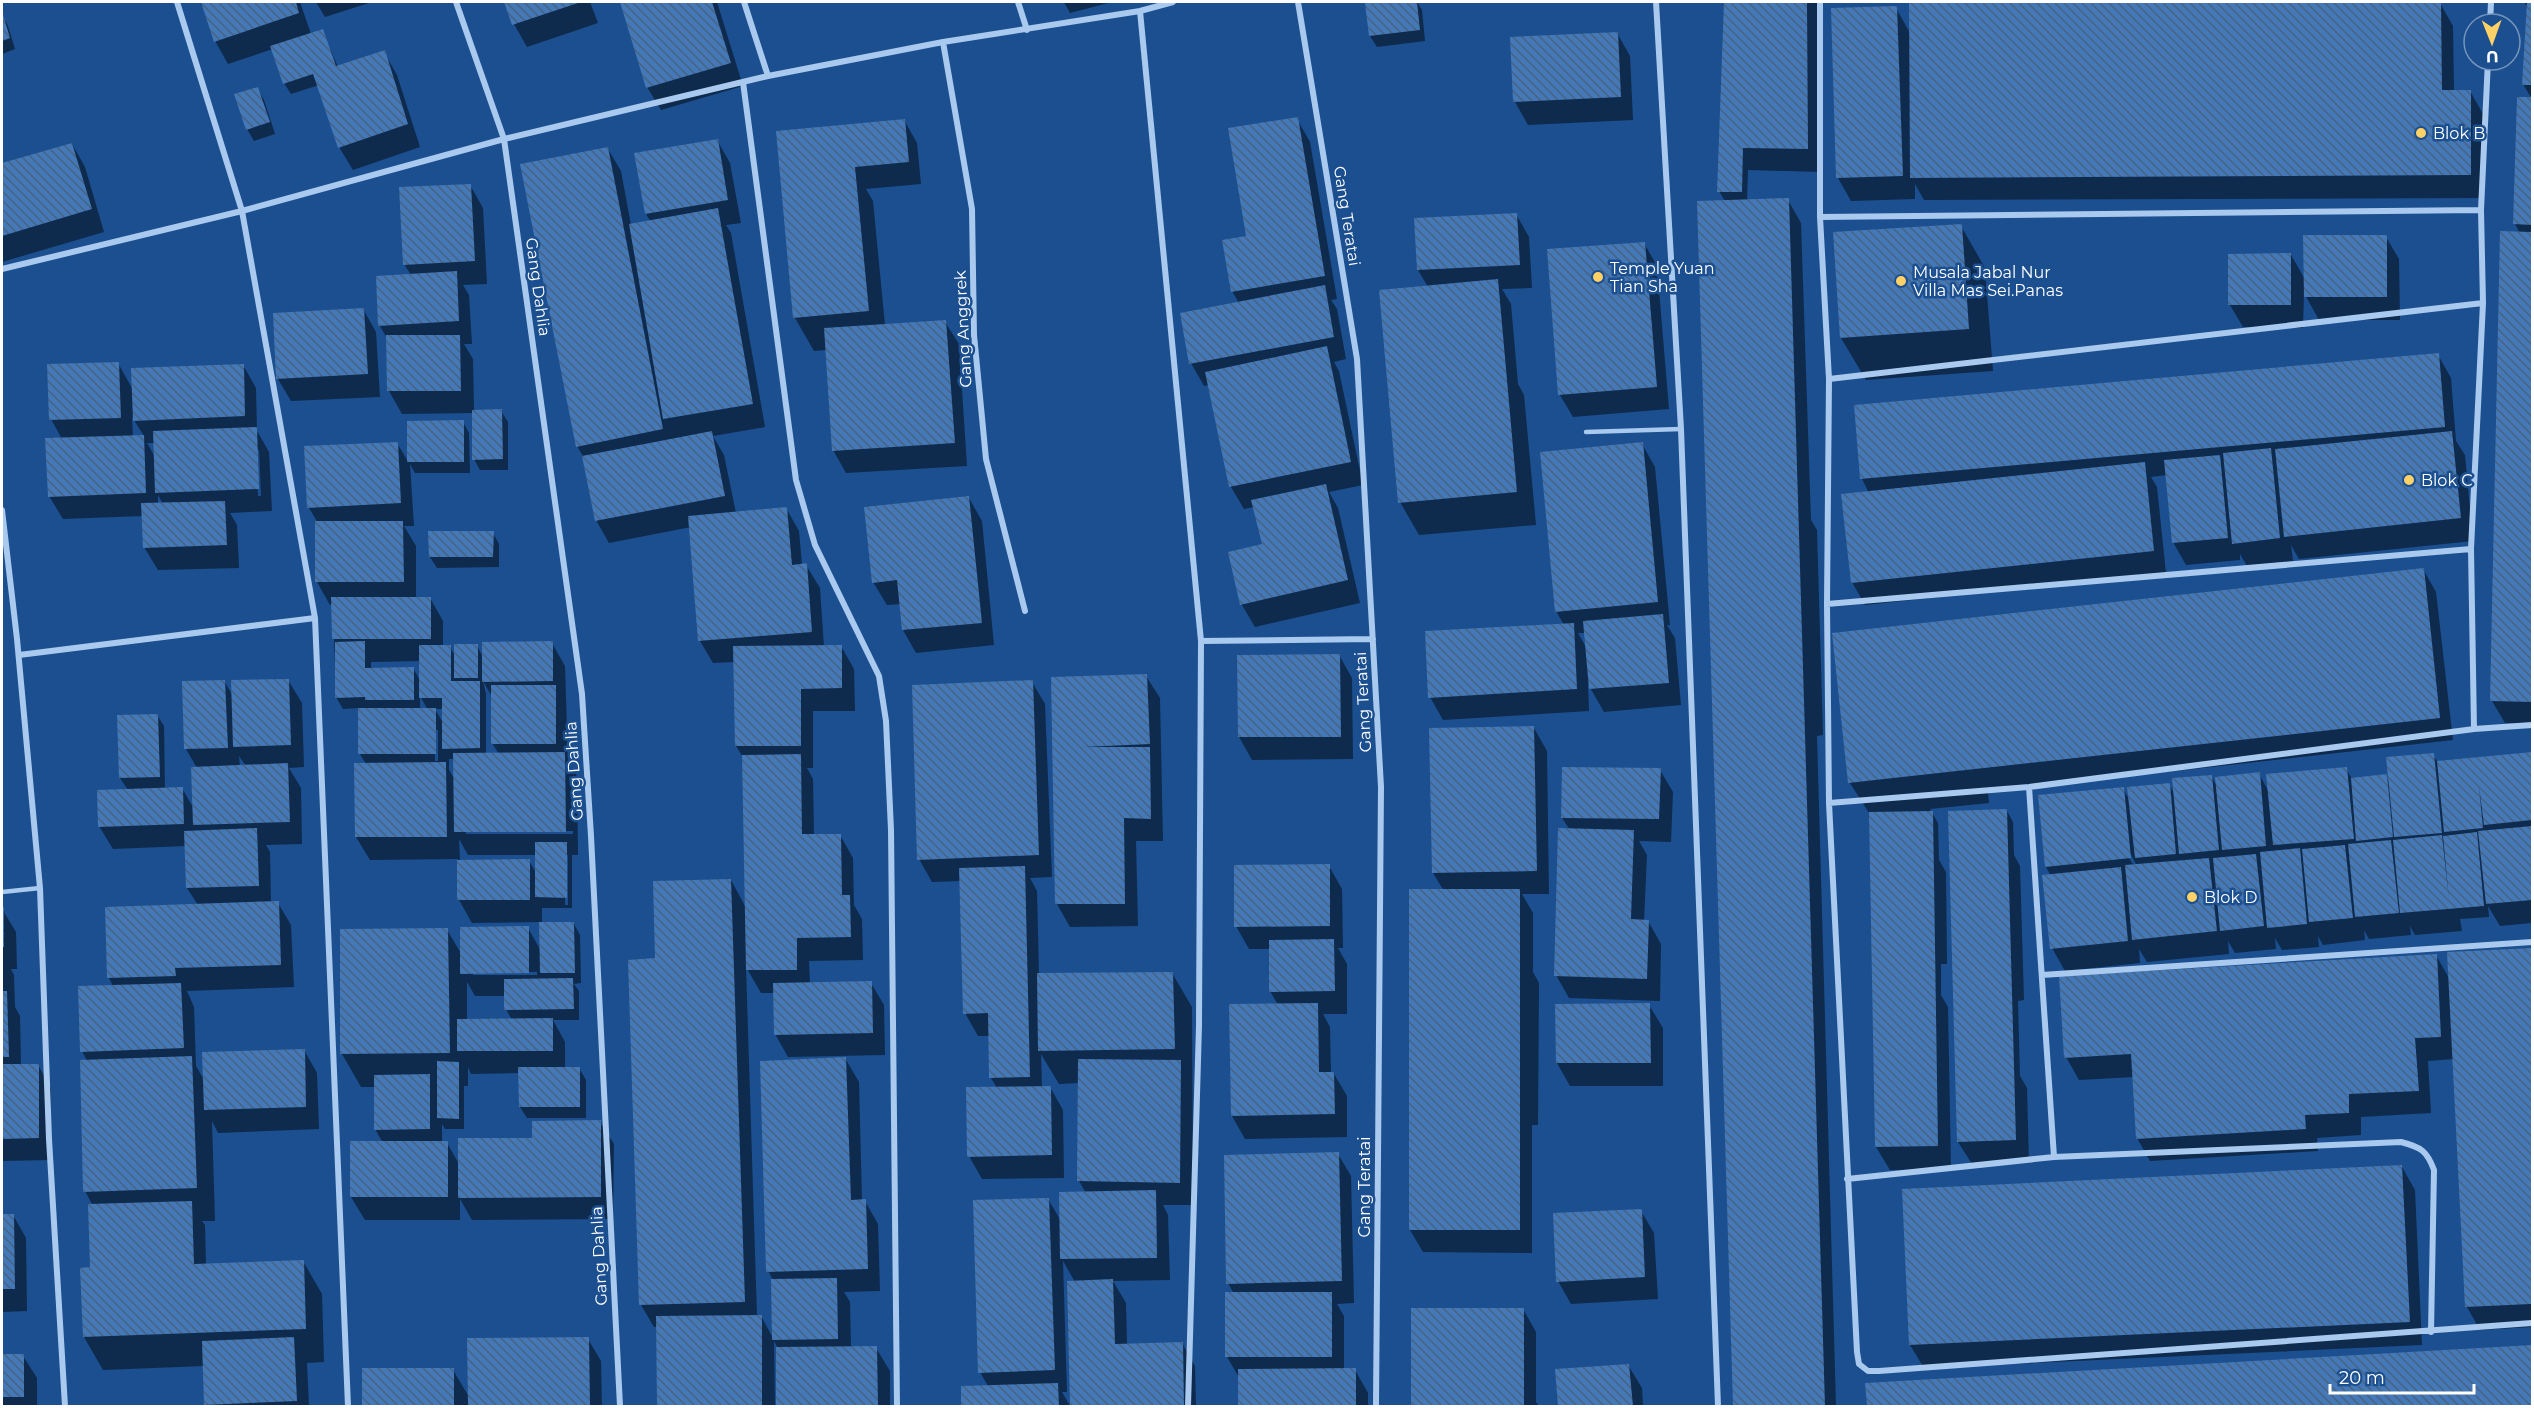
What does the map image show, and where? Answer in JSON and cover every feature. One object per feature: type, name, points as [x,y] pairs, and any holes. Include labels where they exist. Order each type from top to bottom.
[{"type":"street","points":[[177,2],[242,211],[315,618],[348,1407]]},
{"type":"street","name":"Gang Dahlia","points":[[456,2],[504,139],[582,694],[621,1407]]},
{"type":"street","points":[[744,2],[768,76]]},
{"type":"street","points":[[1018,2],[1027,30]]},
{"type":"street","points":[[2,269],[242,211],[504,139],[768,76],[943,42],[1140,11],[1173,2]]},
{"type":"street","name":"Gang Teratai","points":[[1298,2],[1357,359],[1373,639],[1381,788],[1376,1407]]},
{"type":"street","points":[[1656,2],[1680,429],[1718,1407]]},
{"type":"street","points":[[1820,2],[1820,217],[1829,379],[1827,604],[1830,803],[1847,1179],[1859,1364],[1868,1371],[2532,1323]]},
{"type":"street","points":[[1140,11],[1201,641],[1199,1026],[1188,1407]]},
{"type":"street","name":"Gang Anggrek","points":[[943,42],[972,209],[974,335],[986,459],[1024,611]]},
{"type":"street","points":[[2474,729],[2471,549],[2483,303],[2481,210],[2487,72]]},
{"type":"street","points":[[742,82],[796,480],[815,545],[879,676],[886,721],[891,830],[897,1407]]},
{"type":"street","points":[[1820,217],[2481,210]]},
{"type":"street","points":[[1829,379],[2483,303]]},
{"type":"street","points":[[2,510],[19,655],[40,888],[49,1138],[66,1407]]},
{"type":"street","points":[[1827,604],[2471,549]]},
{"type":"street","points":[[19,655],[315,618]]},
{"type":"street","points":[[1201,641],[1373,639]]},
{"type":"street","points":[[1830,803],[2029,787],[2474,729],[2532,725]]},
{"type":"street","points":[[2029,787],[2054,1157]]},
{"type":"street","points":[[2042,975],[2532,942]]},
{"type":"street","points":[[1847,1179],[2054,1157],[2401,1142],[2416,1146],[2429,1156],[2434,1170],[2431,1332]]},
{"type":"lane","points":[[1586,432],[1680,429]]},
{"type":"lane","points":[[2,892],[40,888]]},
{"type":"building","points":[[201,2],[296,2],[299,13],[214,42]]},
{"type":"building","points":[[504,2],[581,2],[512,25]]},
{"type":"building","points":[[620,2],[712,2],[731,63],[646,88]]},
{"type":"building","points":[[1417,2],[1420,30],[1369,36],[1365,3]]},
{"type":"building","points":[[1724,2],[1807,2],[1808,149],[1743,148],[1742,192],[1717,192]]},
{"type":"building","points":[[2441,2],[2442,90],[2471,90],[2471,175],[1910,178],[1909,3]]},
{"type":"building","points":[[2527,2],[2532,2],[2532,85],[2522,85]]},
{"type":"building","points":[[1897,6],[1903,176],[1836,178],[1831,8]]},
{"type":"building","points":[[2,11],[10,38],[2,41]]},
{"type":"building","points":[[323,29],[336,66],[385,50],[408,124],[338,148],[313,74],[283,84],[270,46]]},
{"type":"building","points":[[1618,32],[1621,97],[1513,102],[1510,37]]},
{"type":"building","points":[[258,87],[270,122],[246,130],[234,94]]},
{"type":"building","points":[[2517,97],[2532,97],[2532,225],[2513,224]]},
{"type":"building","points":[[1298,117],[1325,276],[1231,292],[1222,240],[1246,236],[1228,128]]},
{"type":"building","points":[[905,119],[909,162],[855,167],[869,311],[793,318],[776,131]]},
{"type":"building","points":[[718,139],[728,200],[645,214],[634,153]]},
{"type":"building","points":[[72,143],[92,209],[2,236],[2,163]]},
{"type":"building","points":[[608,147],[663,429],[576,447],[520,164]]},
{"type":"building","points":[[471,184],[475,261],[403,265],[399,187]]},
{"type":"building","points":[[1789,198],[1825,1406],[1733,1406],[1697,201]]},
{"type":"building","points":[[718,208],[753,404],[663,419],[629,224]]},
{"type":"building","points":[[1517,213],[1520,265],[1417,270],[1414,218]]},
{"type":"building","name":"Musala Jabal Nur Villa Mas Sei.Panas","points":[[1962,224],[1969,329],[1840,338],[1833,232]]},
{"type":"building","points":[[2500,231],[2532,232],[2532,702],[2490,701]]},
{"type":"building","points":[[2303,235],[2387,235],[2387,297],[2304,297]]},
{"type":"building","points":[[1645,242],[1657,387],[1558,395],[1547,249]]},
{"type":"building","points":[[2291,253],[2291,305],[2228,305],[2228,254]]},
{"type":"building","points":[[457,271],[459,321],[378,326],[376,276]]},
{"type":"building","points":[[1498,279],[1517,492],[1398,503],[1379,290]]},
{"type":"building","points":[[1325,285],[1334,337],[1189,364],[1180,313]]},
{"type":"building","points":[[364,308],[368,374],[276,379],[273,313]]},
{"type":"building","points":[[946,320],[955,443],[832,451],[824,328]]},
{"type":"building","points":[[386,335],[460,335],[461,391],[387,391]]},
{"type":"building","points":[[1327,346],[1351,462],[1229,487],[1205,372]]},
{"type":"building","points":[[2439,353],[2445,427],[1860,479],[1854,405]]},
{"type":"building","points":[[119,362],[121,418],[49,420],[47,364]]},
{"type":"building","points":[[244,364],[245,416],[133,421],[131,368]]},
{"type":"building","points":[[502,409],[503,459],[472,460],[472,410]]},
{"type":"building","points":[[464,420],[464,462],[407,462],[407,421]]},
{"type":"building","points":[[257,427],[259,489],[155,493],[153,431]]},
{"type":"building","points":[[712,431],[725,496],[595,521],[582,456]]},
{"type":"building","points":[[2452,431],[2461,518],[2284,537],[2275,449]]},
{"type":"building","points":[[144,435],[146,493],[48,497],[45,438]]},
{"type":"building","points":[[398,442],[401,503],[307,508],[304,446]]},
{"type":"building","points":[[1643,442],[1658,602],[1555,612],[1540,452]]},
{"type":"building","points":[[2271,448],[2280,538],[2232,544],[2223,453]]},
{"type":"building","points":[[2220,455],[2228,538],[2172,543],[2164,460]]},
{"type":"building","points":[[2145,462],[2154,551],[1851,583],[1841,494]]},
{"type":"building","points":[[1326,484],[1348,580],[1240,605],[1228,552],[1262,544],[1251,500]]},
{"type":"building","points":[[969,496],[982,623],[902,630],[897,580],[872,583],[864,507]]},
{"type":"building","points":[[225,501],[227,545],[143,548],[141,503]]},
{"type":"building","points":[[787,507],[792,565],[807,563],[812,632],[698,641],[688,516]]},
{"type":"building","points":[[315,521],[403,521],[404,582],[315,582]]},
{"type":"building","points":[[428,531],[494,531],[493,557],[429,557]]},
{"type":"building","points":[[2424,568],[2440,718],[1848,783],[1832,633]]},
{"type":"building","points":[[331,597],[431,597],[431,639],[332,639]]},
{"type":"building","points":[[1663,614],[1669,683],[1589,689],[1583,621]]},
{"type":"building","points":[[1574,623],[1577,689],[1428,698],[1425,631]]},
{"type":"building","points":[[365,641],[365,668],[414,667],[414,700],[335,698],[335,642]]},
{"type":"building","points":[[553,641],[553,681],[482,682],[482,642]]},
{"type":"building","points":[[454,644],[478,644],[478,678],[454,678]]},
{"type":"building","points":[[419,645],[451,645],[451,681],[480,681],[480,748],[442,749],[442,698],[419,698]]},
{"type":"building","points":[[842,645],[842,688],[801,689],[801,746],[735,746],[733,646]]},
{"type":"building","points":[[1340,654],[1341,737],[1238,737],[1237,655]]},
{"type":"building","points":[[1147,674],[1150,744],[1083,747],[1150,747],[1151,819],[1124,818],[1125,904],[1055,904],[1051,677]]},
{"type":"building","points":[[289,679],[291,745],[233,747],[231,680]]},
{"type":"building","points":[[225,680],[228,748],[184,749],[182,681]]},
{"type":"building","points":[[1033,680],[1039,855],[917,860],[912,685]]},
{"type":"building","points":[[491,685],[556,685],[556,744],[491,744]]},
{"type":"building","points":[[358,708],[436,708],[436,754],[358,754]]},
{"type":"building","points":[[158,714],[160,777],[119,778],[117,715]]},
{"type":"building","points":[[1534,726],[1537,871],[1432,873],[1429,728]]},
{"type":"building","points":[[565,752],[566,832],[454,832],[453,753]]},
{"type":"building","points":[[2532,752],[2532,820],[2484,825],[2479,786],[2483,828],[2444,832],[2437,761]]},
{"type":"building","points":[[2434,753],[2442,833],[2394,837],[2386,757]]},
{"type":"building","points":[[801,754],[802,834],[841,834],[842,895],[850,895],[851,937],[797,938],[797,970],[746,970],[742,755]]},
{"type":"building","points":[[446,762],[447,837],[355,837],[354,763]]},
{"type":"building","points":[[288,763],[290,822],[193,825],[191,767]]},
{"type":"building","points":[[1562,767],[1661,768],[1659,819],[1561,818]]},
{"type":"building","points":[[2347,767],[2354,839],[2273,845],[2266,774]]},
{"type":"building","points":[[2260,772],[2266,846],[2222,850],[2215,777]]},
{"type":"building","points":[[2387,774],[2393,837],[2356,841],[2351,778]]},
{"type":"building","points":[[2212,775],[2219,850],[2179,854],[2172,778]]},
{"type":"building","points":[[2170,783],[2176,854],[2135,858],[2127,787]]},
{"type":"building","points":[[183,787],[184,824],[98,827],[97,790]]},
{"type":"building","points":[[2124,787],[2131,858],[2045,867],[2038,795]]},
{"type":"building","points":[[2007,809],[2016,1140],[1957,1142],[1948,811]]},
{"type":"building","points":[[1933,811],[1938,1146],[1875,1147],[1869,812]]},
{"type":"building","points":[[2532,826],[2532,900],[2486,904],[2478,831]]},
{"type":"building","points":[[257,828],[259,886],[186,888],[184,831]]},
{"type":"building","points":[[1558,828],[1634,830],[1631,919],[1649,920],[1647,979],[1554,976]]},
{"type":"building","points":[[2477,832],[2484,906],[2400,913],[2393,840],[2442,835],[2449,900],[2443,836]]},
{"type":"building","points":[[2391,840],[2399,913],[2355,917],[2348,844]]},
{"type":"building","points":[[535,842],[567,842],[567,898],[535,897]]},
{"type":"building","points":[[2345,845],[2353,918],[2309,922],[2302,849]]},
{"type":"building","points":[[2300,848],[2307,924],[2267,928],[2260,852]]},
{"type":"building","points":[[2256,854],[2264,926],[2220,931],[2213,858]]},
{"type":"building","points":[[2209,858],[2217,931],[2132,940],[2125,865]]},
{"type":"building","points":[[530,859],[530,900],[457,900],[457,860]]},
{"type":"building","points":[[1330,864],[1330,926],[1234,927],[1234,865]]},
{"type":"building","points":[[1025,866],[1030,1077],[989,1078],[988,1013],[963,1014],[959,868]]},
{"type":"building","points":[[2121,867],[2128,941],[2050,949],[2042,875]]},
{"type":"building","points":[[731,879],[745,1302],[639,1305],[628,960],[655,958],[653,881]]},
{"type":"building","points":[[1409,889],[1520,889],[1520,1230],[1409,1230]]},
{"type":"building","points":[[279,901],[281,965],[175,968],[176,976],[107,978],[105,907]]},
{"type":"building","points":[[2,907],[4,907],[4,947],[2,947]]},
{"type":"building","points":[[539,922],[574,922],[575,973],[540,973]]},
{"type":"building","points":[[529,926],[529,973],[460,974],[460,927]]},
{"type":"building","points":[[448,928],[450,1053],[340,1054],[340,929]]},
{"type":"building","points":[[1334,939],[1335,991],[1269,992],[1269,940]]},
{"type":"building","points":[[2532,948],[2531,1304],[2465,1307],[2447,952]]},
{"type":"building","points":[[2437,954],[2441,1037],[2415,1038],[2419,1091],[2349,1094],[2349,1113],[2305,1115],[2306,1129],[2136,1139],[2131,1054],[2064,1058],[2059,976]]},
{"type":"building","points":[[1173,972],[1175,1049],[1038,1051],[1037,973]]},
{"type":"building","points":[[573,978],[574,1009],[504,1010],[504,979]]},
{"type":"building","points":[[872,981],[873,1033],[774,1035],[773,983]]},
{"type":"building","points":[[181,983],[184,1048],[80,1052],[78,986]]},
{"type":"building","points":[[2,991],[7,991],[9,1057],[2,1057]]},
{"type":"building","points":[[1318,1003],[1319,1072],[1334,1072],[1335,1114],[1231,1116],[1229,1004]]},
{"type":"building","points":[[1650,1003],[1651,1063],[1556,1063],[1555,1004]]},
{"type":"building","points":[[553,1018],[553,1051],[457,1051],[457,1019]]},
{"type":"building","points":[[305,1049],[306,1107],[204,1110],[202,1052]]},
{"type":"building","points":[[192,1056],[197,1188],[83,1192],[80,1060]]},
{"type":"building","points":[[846,1057],[851,1200],[866,1199],[868,1269],[766,1272],[760,1061]]},
{"type":"building","points":[[1078,1059],[1181,1060],[1180,1183],[1077,1181]]},
{"type":"building","points":[[437,1061],[459,1062],[459,1119],[437,1118]]},
{"type":"building","points":[[2,1064],[39,1064],[39,1138],[2,1139]]},
{"type":"building","points":[[518,1067],[580,1067],[580,1107],[519,1107]]},
{"type":"building","points":[[430,1074],[430,1129],[374,1130],[374,1075]]},
{"type":"building","points":[[1051,1086],[1052,1155],[967,1157],[966,1087]]},
{"type":"building","points":[[601,1120],[601,1197],[458,1198],[458,1138],[532,1138],[532,1121]]},
{"type":"building","points":[[350,1141],[448,1141],[448,1197],[350,1197]]},
{"type":"building","points":[[1339,1152],[1342,1281],[1226,1284],[1224,1155]]},
{"type":"building","points":[[2402,1165],[2410,1322],[1909,1345],[1902,1189]]},
{"type":"building","points":[[1156,1190],[1157,1258],[1060,1259],[1059,1192]]},
{"type":"building","points":[[1049,1198],[1055,1370],[978,1373],[973,1200]]},
{"type":"building","points":[[192,1201],[194,1264],[304,1260],[306,1329],[83,1337],[80,1268],[90,1267],[88,1204]]},
{"type":"building","points":[[1642,1209],[1645,1277],[1556,1282],[1553,1213]]},
{"type":"building","points":[[2,1214],[14,1214],[15,1289],[2,1289]]},
{"type":"building","points":[[837,1278],[838,1339],[772,1340],[771,1279]]},
{"type":"building","points":[[1113,1279],[1115,1344],[1183,1342],[1184,1406],[1070,1406],[1067,1281]]},
{"type":"building","points":[[1225,1292],[1332,1292],[1332,1357],[1225,1357]]},
{"type":"building","points":[[1411,1308],[1524,1308],[1524,1406],[1411,1406]]},
{"type":"building","points":[[762,1315],[762,1406],[657,1406],[656,1316]]},
{"type":"building","points":[[294,1337],[297,1401],[204,1405],[202,1341]]},
{"type":"building","points":[[589,1337],[590,1406],[468,1406],[467,1338]]},
{"type":"building","points":[[2532,1345],[2532,1406],[1867,1406],[1865,1383]]},
{"type":"building","points":[[877,1346],[878,1406],[776,1406],[776,1347]]},
{"type":"building","points":[[2,1354],[24,1354],[24,1397],[2,1397]]},
{"type":"building","points":[[1629,1364],[1633,1406],[1558,1406],[1555,1369]]},
{"type":"building","points":[[362,1368],[454,1368],[454,1406],[362,1406]]},
{"type":"building","points":[[1356,1368],[1356,1406],[1238,1406],[1238,1369]]},
{"type":"building","points":[[1058,1383],[1059,1406],[961,1406],[961,1386]]},
{"type":"place","name":"Blok B","points":[[2421,133]]},
{"type":"place","name":"Temple Yuan Tian Sha","points":[[1598,277]]},
{"type":"place","name":"Musala Jabal Nur Villa Mas Sei.Panas","points":[[1901,281]]},
{"type":"place","name":"Blok C","points":[[2409,480]]},
{"type":"place","name":"Blok D","points":[[2192,897]]}]
